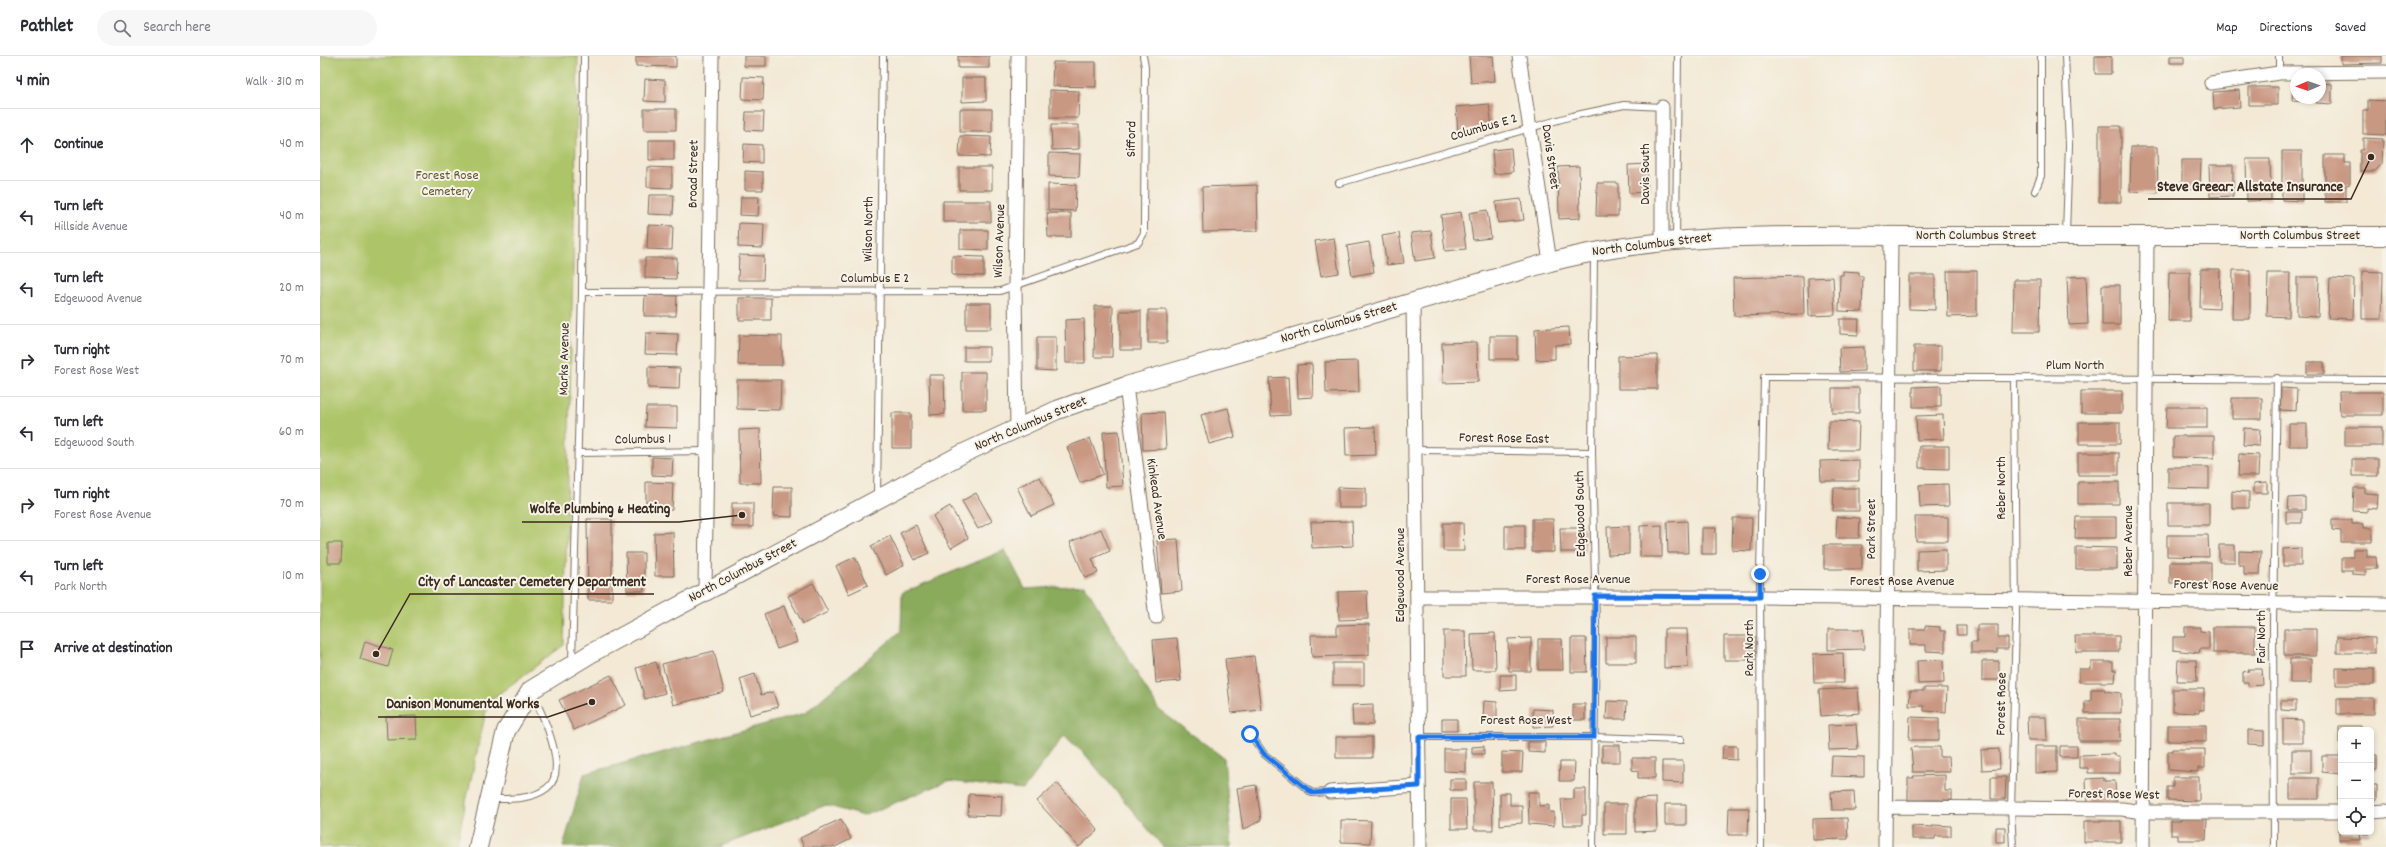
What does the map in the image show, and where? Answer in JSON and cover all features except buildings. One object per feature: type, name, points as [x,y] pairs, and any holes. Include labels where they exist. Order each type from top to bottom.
[{"type":"main road","name":"North Columbus Street","points":[[478,847],[506,731],[531,690],[572,664],[877,499],[1016,428],[1126,386],[1259,345],[1550,262],[1594,252],[1669,240],[1710,237],[2066,235],[2386,236]]},
{"type":"street","name":"Broad Street","points":[[709,292],[712,56]]},
{"type":"street","name":"Wilson Avenue","points":[[1016,428],[1015,288],[1018,56]]},
{"type":"street","name":"Davis Street","points":[[1519,56],[1550,262]]},
{"type":"street","points":[[2211,83],[2279,74],[2386,72]]},
{"type":"street","name":"Davis South","points":[[1662,107],[1669,240]]},
{"type":"street","name":"Park Street","points":[[1885,847],[1888,377],[1891,236]]},
{"type":"street","name":"Reber Avenue","points":[[2143,847],[2147,236]]},
{"type":"street","points":[[705,592],[709,292]]},
{"type":"street","name":"Edgewood Avenue","points":[[1413,302],[1420,847]]},
{"type":"street","name":"Kinkead Avenue","points":[[1126,386],[1156,617]]},
{"type":"street","name":"Forest Rose Avenue","points":[[1417,596],[2016,599],[2386,604]]},
{"type":"street","points":[[1330,792],[1419,786]]},
{"type":"street","name":"Forest Rose West","points":[[1886,807],[2011,810],[2122,810],[2143,812],[2338,812]]},
{"type":"street","points":[[2374,812],[2386,811]]},
{"type":"lane","name":"Marks Avenue","points":[[572,664],[582,292],[584,56]]},
{"type":"lane","name":"Wilson North","points":[[877,499],[883,56]]},
{"type":"lane","name":"Sifford","points":[[1143,56],[1145,67],[1144,223]]},
{"type":"lane","points":[[1669,240],[1678,56]]},
{"type":"lane","points":[[2035,191],[2040,176],[2041,56]]},
{"type":"lane","points":[[2064,56],[2069,145],[2066,235]]},
{"type":"lane","points":[[2279,56],[2279,74]]},
{"type":"lane","name":"Columbus E 2","points":[[1339,183],[1572,116],[1624,105],[1662,107]]},
{"type":"lane","name":"Columbus E 2","points":[[582,292],[1000,291],[1015,288],[1138,243],[1144,233],[1144,223]]},
{"type":"lane","name":"Edgewood South","points":[[1593,847],[1595,596],[1592,452],[1594,252]]},
{"type":"lane","name":"Plum North","points":[[1764,377],[2277,378],[2386,380]]},
{"type":"lane","name":"Park North","points":[[1761,847],[1760,597],[1764,377]]},
{"type":"lane","name":"Reber North","points":[[2014,378],[2016,599]]},
{"type":"lane","name":"Fair North","points":[[2274,847],[2274,603],[2277,378]]},
{"type":"lane","name":"Forest Rose East","points":[[1416,450],[1592,452]]},
{"type":"lane","name":"Columbus 1","points":[[578,453],[707,451]]},
{"type":"lane","name":"Forest Rose","points":[[2011,810],[2016,599]]},
{"type":"lane","points":[[489,799],[522,798],[548,788],[553,781],[555,766],[548,724],[531,690]]},
{"type":"lane","points":[[1250,734],[1264,754],[1312,793],[1330,792]]},
{"type":"lane","name":"Forest Rose West","points":[[1419,737],[1594,737],[1681,740]]},
{"type":"lane","points":[[2011,810],[2013,847]]},
{"type":"green space","name":"Forest Rose Cemetery","points":[[320,56],[578,56],[564,645],[488,702],[456,847],[320,847]]},
{"type":"green space","points":[[1005,550],[1025,589],[1085,585],[1158,709],[1224,758],[1232,847],[1163,847],[1083,752],[1064,736],[1023,790],[948,781],[863,816],[826,805],[719,847],[563,847],[584,774],[805,713],[901,631],[902,593]]},
{"type":"place","name":"Steve Greear: Allstate Insurance","points":[[2371,157]]},
{"type":"place","name":"Wolfe Plumbing & Heating","points":[[742,515]]},
{"type":"place","name":"City of Lancaster Cemetery Department","points":[[376,654]]},
{"type":"place","name":"Danison Monumental Works","points":[[592,702]]},
{"type":"route","points":[[1250,734],[1264,754],[1312,793],[1419,786],[1419,737],[1594,737],[1596,625],[1595,596],[1760,597],[1760,574]]}]
